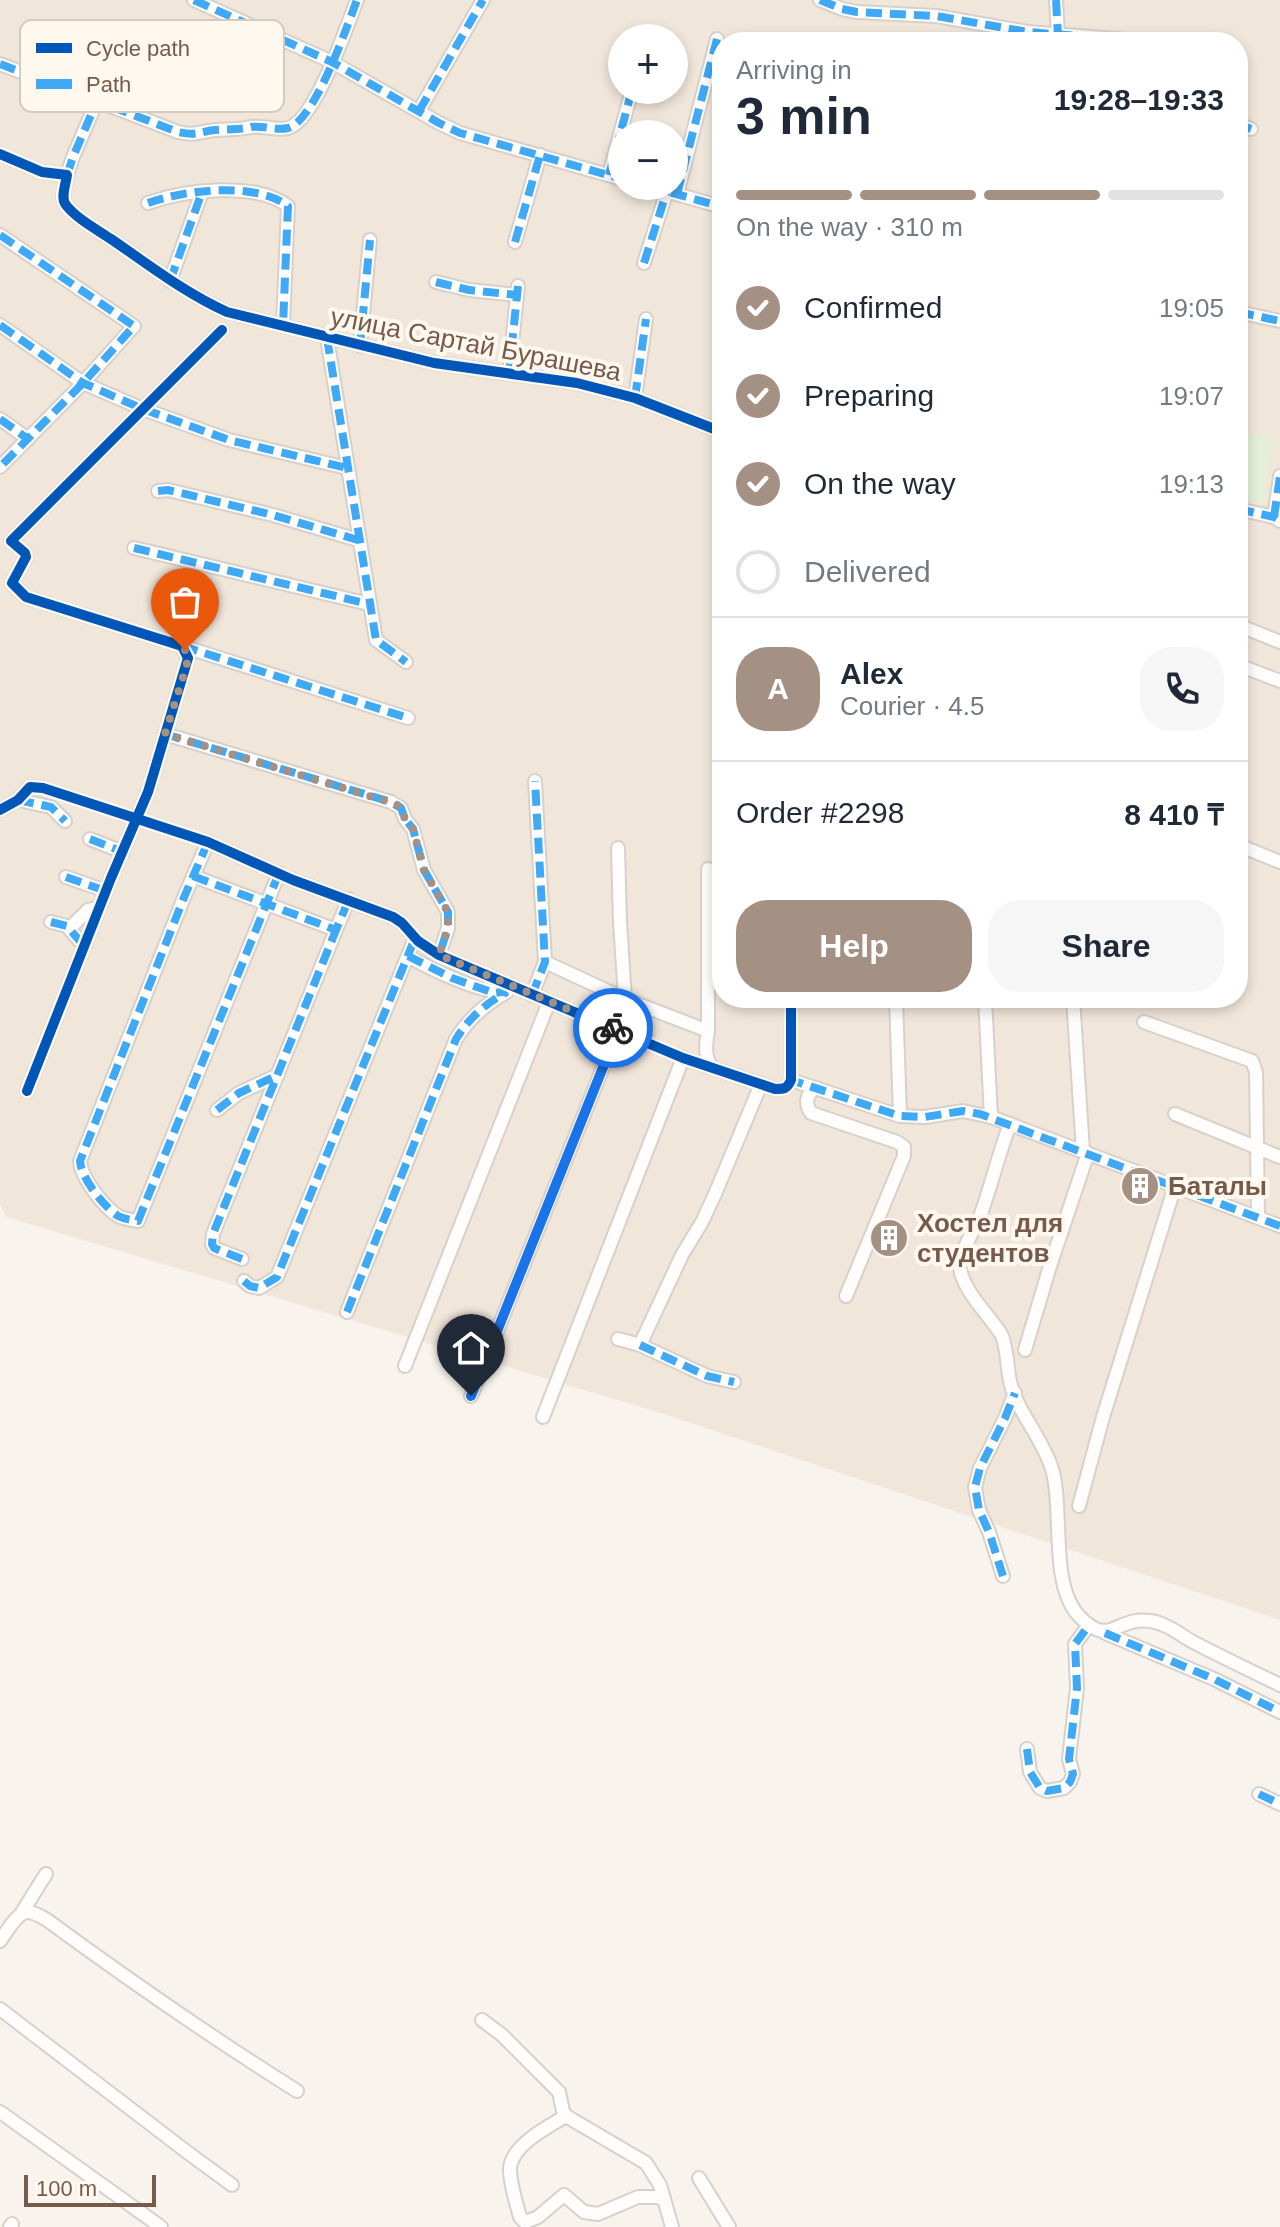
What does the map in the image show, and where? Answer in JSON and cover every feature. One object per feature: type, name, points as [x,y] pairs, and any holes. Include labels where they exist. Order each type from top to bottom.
[{"type":"street","points":[[194,0],[239,20]]},
{"type":"street","points":[[226,14],[232,0]]},
{"type":"street","points":[[127,112],[196,135],[207,131],[259,126],[288,128],[299,122],[328,75],[357,0]]},
{"type":"street","points":[[419,111],[483,0]]},
{"type":"street","points":[[820,0],[842,9],[856,4],[1028,32]]},
{"type":"street","points":[[1056,1],[1058,32]]},
{"type":"street","points":[[284,40],[332,62],[460,133],[608,175]]},
{"type":"street","points":[[688,138],[712,56]]},
{"type":"street","points":[[0,64],[20,72]]},
{"type":"street","points":[[0,154],[42,172],[67,175],[92,112]]},
{"type":"street","points":[[515,242],[540,155]]},
{"type":"street","name":"улица Сартай Бурашева","points":[[67,175],[63,200],[86,223],[200,300],[227,312],[434,363],[577,383],[635,398],[712,428]]},
{"type":"street","points":[[148,203],[168,196],[244,191],[265,195],[288,206],[283,325]]},
{"type":"street","points":[[170,281],[202,192]]},
{"type":"street","points":[[688,197],[712,204]]},
{"type":"street","points":[[644,263],[669,200]]},
{"type":"street","points":[[0,235],[134,326],[0,467]]},
{"type":"street","points":[[360,346],[370,240]]},
{"type":"street","points":[[436,282],[469,290],[518,291],[509,373]]},
{"type":"street","points":[[1248,314],[1280,321]]},
{"type":"street","points":[[635,398],[646,319]]},
{"type":"street","points":[[0,325],[83,383],[143,409],[229,440],[347,468]]},
{"type":"street","points":[[222,330],[11,541],[26,557],[12,583],[26,597],[408,718]]},
{"type":"street","points":[[327,338],[376,640],[406,662]]},
{"type":"street","points":[[0,419],[28,439]]},
{"type":"street","points":[[1248,512],[1277,519],[1280,476]]},
{"type":"street","points":[[158,491],[168,490],[273,515],[358,540]]},
{"type":"street","points":[[134,548],[369,604]]},
{"type":"street","points":[[1248,629],[1280,642]]},
{"type":"street","points":[[27,1091],[148,792],[188,658],[182,646]]},
{"type":"street","points":[[184,674],[196,663],[216,656]]},
{"type":"street","points":[[1248,669],[1280,681]]},
{"type":"street","points":[[165,734],[391,802],[401,808],[413,829],[424,870],[448,912],[448,928],[439,955]]},
{"type":"street","points":[[532,995],[545,962],[535,781]]},
{"type":"street","points":[[0,810],[18,800],[27,783],[208,842],[393,917],[439,955],[511,990],[532,995],[683,1058],[775,1089],[788,1087],[791,1080],[791,1008]]},
{"type":"street","points":[[18,800],[51,807],[65,821]]},
{"type":"street","points":[[90,839],[123,852]]},
{"type":"street","points":[[208,842],[80,1161],[85,1179],[119,1216],[138,1221],[279,873]]},
{"type":"street","points":[[618,848],[625,999]]},
{"type":"street","points":[[1248,849],[1280,862]]},
{"type":"street","points":[[708,869],[706,1049],[711,1066]]},
{"type":"street","points":[[193,876],[336,930]]},
{"type":"street","points":[[66,877],[106,891]]},
{"type":"street","points":[[242,1259],[214,1248],[213,1234],[349,899]]},
{"type":"street","points":[[70,928],[88,910],[99,908]]},
{"type":"street","points":[[51,922],[70,928],[84,946]]},
{"type":"street","points":[[244,1281],[259,1288],[277,1277],[415,938]]},
{"type":"street","points":[[408,956],[452,978],[494,993],[511,990]]},
{"type":"street","points":[[545,962],[625,999],[708,1031]]},
{"type":"street","points":[[347,1312],[456,1039],[465,1024],[479,1011],[511,990]]},
{"type":"street","points":[[405,1366],[549,1002]]},
{"type":"street","points":[[896,1008],[900,1116]]},
{"type":"street","points":[[986,1008],[991,1117]]},
{"type":"street","points":[[1025,1350],[1050,1266],[1079,1186],[1086,1152],[1074,1008]]},
{"type":"street","points":[[1144,1022],[1252,1061],[1256,1072],[1258,1217]]},
{"type":"street","points":[[471,1396],[618,1030]]},
{"type":"street","points":[[543,1417],[683,1058]]},
{"type":"street","points":[[217,1110],[244,1090],[278,1075]]},
{"type":"street","points":[[791,1080],[900,1116],[933,1116],[963,1111],[991,1117],[1280,1226]]},
{"type":"street","points":[[640,1345],[682,1255],[715,1194],[761,1084]]},
{"type":"street","points":[[817,1088],[807,1099],[811,1113],[904,1147],[904,1156],[846,1296]]},
{"type":"street","points":[[244,1090],[268,1101]]},
{"type":"street","points":[[1175,1114],[1280,1157]]},
{"type":"street","points":[[1010,1124],[982,1211],[962,1254],[960,1269],[983,1312],[1003,1336],[1010,1385],[1051,1466],[1056,1490],[1060,1563],[1068,1599],[1077,1614],[1095,1630],[1214,1679],[1280,1712]]},
{"type":"street","points":[[1079,1506],[1103,1417],[1175,1186]]},
{"type":"street","points":[[618,1339],[640,1345],[707,1376],[734,1382]]},
{"type":"street","points":[[1003,1576],[979,1510],[975,1487],[980,1468],[1015,1393]]},
{"type":"street","points":[[1105,1633],[1131,1621],[1150,1621],[1173,1629],[1280,1685]]},
{"type":"street","points":[[1027,1749],[1030,1772],[1040,1788],[1055,1791],[1070,1782],[1073,1774],[1069,1759],[1077,1688],[1075,1644],[1089,1625]]},
{"type":"street","points":[[1259,1794],[1280,1804]]},
{"type":"street","points":[[0,1941],[46,1874]]},
{"type":"street","points":[[21,1914],[32,1912],[47,1920],[208,2035],[297,2091]]},
{"type":"street","points":[[0,2009],[232,2185]]},
{"type":"street","points":[[482,2020],[502,2035],[559,2092],[566,2116],[646,2163],[660,2185],[672,2227]]},
{"type":"street","points":[[0,2112],[161,2227]]},
{"type":"street","points":[[566,2116],[517,2149],[511,2158],[509,2171],[520,2217],[525,2222],[538,2217],[564,2195],[584,2212],[598,2214],[638,2197],[664,2199]]},
{"type":"street","points":[[699,2178],[729,2227]]},
{"type":"shaded area","points":[[0,0],[1280,0],[1280,1620],[661,1413],[6,1217],[0,1204]]},
{"type":"green space","points":[[1248,434],[1274,438],[1263,503],[1248,501]]},
{"type":"marked path","points":[[194,0],[239,20]]},
{"type":"marked path","points":[[126,112],[178,132],[194,134],[256,127],[288,128],[309,109],[319,91],[357,0]]},
{"type":"marked path","points":[[419,111],[483,0]]},
{"type":"marked path","points":[[820,0],[857,12],[936,16],[1028,32]]},
{"type":"marked path","points":[[1056,0],[1058,32]]},
{"type":"marked path","points":[[284,40],[332,62],[460,133],[608,175]]},
{"type":"marked path","points":[[688,151],[712,58]]},
{"type":"marked path","points":[[0,64],[20,72]]},
{"type":"marked path","points":[[624,120],[628,104]]},
{"type":"marked path","points":[[67,175],[92,112]]},
{"type":"marked path","points":[[515,242],[540,155]]},
{"type":"marked path","points":[[148,203],[181,194],[219,190],[257,193],[288,206],[283,325]]},
{"type":"marked path","points":[[170,281],[202,192]]},
{"type":"marked path","points":[[688,197],[712,204]]},
{"type":"marked path","points":[[644,263],[664,200]]},
{"type":"marked path","points":[[0,235],[134,326],[0,467]]},
{"type":"marked path","points":[[360,346],[370,240]]},
{"type":"marked path","points":[[436,282],[469,290],[517,295]]},
{"type":"marked path","points":[[509,373],[518,286]]},
{"type":"marked path","points":[[1248,314],[1280,321]]},
{"type":"marked path","points":[[635,398],[646,319]]},
{"type":"marked path","points":[[0,325],[83,383],[143,409],[229,440],[347,468]]},
{"type":"marked path","points":[[327,338],[376,640],[406,662]]},
{"type":"marked path","points":[[0,419],[28,439]]},
{"type":"marked path","points":[[1274,517],[1280,476]]},
{"type":"marked path","points":[[158,491],[168,490],[273,515],[358,540]]},
{"type":"marked path","points":[[1248,511],[1280,521]]},
{"type":"marked path","points":[[134,548],[369,604]]},
{"type":"marked path","points":[[182,646],[408,718]]},
{"type":"marked path","points":[[165,734],[391,802],[401,808],[413,829],[424,870],[448,912],[448,928],[439,955]]},
{"type":"marked path","points":[[532,995],[545,962],[535,781]]},
{"type":"marked path","points":[[18,800],[51,807],[65,821]]},
{"type":"marked path","points":[[90,839],[123,852]]},
{"type":"marked path","points":[[208,842],[80,1161],[84,1176],[94,1192],[120,1217],[138,1221],[279,873]]},
{"type":"marked path","points":[[193,876],[336,930],[349,899]]},
{"type":"marked path","points":[[66,877],[106,891]]},
{"type":"marked path","points":[[51,922],[67,926],[84,946]]},
{"type":"marked path","points":[[242,1259],[214,1248],[213,1234],[336,930]]},
{"type":"marked path","points":[[244,1281],[259,1288],[277,1277],[415,938]]},
{"type":"marked path","points":[[408,956],[452,978],[494,993],[508,991]]},
{"type":"marked path","points":[[347,1312],[456,1039],[478,1012],[507,992]]},
{"type":"marked path","points":[[217,1110],[239,1093],[278,1075]]},
{"type":"marked path","points":[[789,1083],[791,1080],[900,1116],[925,1117],[963,1111],[980,1114],[1280,1226]]},
{"type":"marked path","points":[[640,1345],[707,1376],[734,1382]]},
{"type":"marked path","points":[[1003,1576],[979,1510],[975,1487],[980,1468],[1015,1393]]},
{"type":"marked path","points":[[1027,1749],[1030,1772],[1040,1788],[1047,1791],[1064,1788],[1070,1782],[1073,1774],[1069,1759],[1077,1688],[1075,1644],[1089,1625]]},
{"type":"marked path","points":[[1105,1633],[1214,1679],[1280,1712]]},
{"type":"marked path","points":[[1259,1794],[1280,1804]]},
{"type":"cycle path","points":[[0,154],[42,172],[67,175],[63,199],[76,215],[182,287],[227,312],[434,363],[577,383],[635,398],[712,428]]},
{"type":"cycle path","points":[[27,1091],[148,792],[188,658],[182,646],[26,597],[12,583],[26,557],[25,553],[11,541],[222,330]]},
{"type":"cycle path","points":[[0,810],[18,800],[30,787],[43,788],[208,842],[293,880],[393,917],[418,941],[439,955],[683,1058],[775,1089],[785,1088],[791,1080],[791,1008]]},
{"type":"way so far","points":[[185,650],[188,658],[186,668],[165,734],[396,804],[413,829],[424,870],[448,912],[448,928],[439,955],[613,1028]]},
{"type":"place","name":"Баталы","points":[[1140,1186]]},
{"type":"place","name":"Хостел для студентов","points":[[889,1238]]},
{"type":"route","points":[[471,1396],[618,1030],[613,1028]]}]
